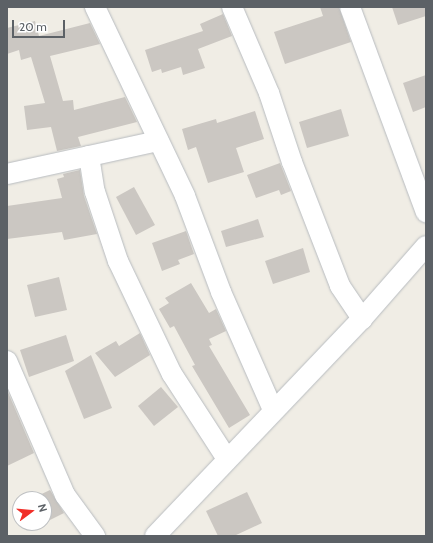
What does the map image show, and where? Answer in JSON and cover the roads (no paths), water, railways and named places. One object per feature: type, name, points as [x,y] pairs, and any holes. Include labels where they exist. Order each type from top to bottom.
[{"type":"street","points":[[95,7],[185,196],[222,292],[273,410]]},
{"type":"street","points":[[232,7],[269,93],[292,162],[340,286],[362,319]]},
{"type":"street","points":[[350,7],[426,212]]},
{"type":"street","points":[[7,174],[158,141]]},
{"type":"street","points":[[89,156],[95,192],[118,261],[172,374],[227,459]]},
{"type":"street","points":[[155,536],[273,410],[362,319],[426,246]]},
{"type":"street","points":[[7,361],[65,495],[96,536]]}]
